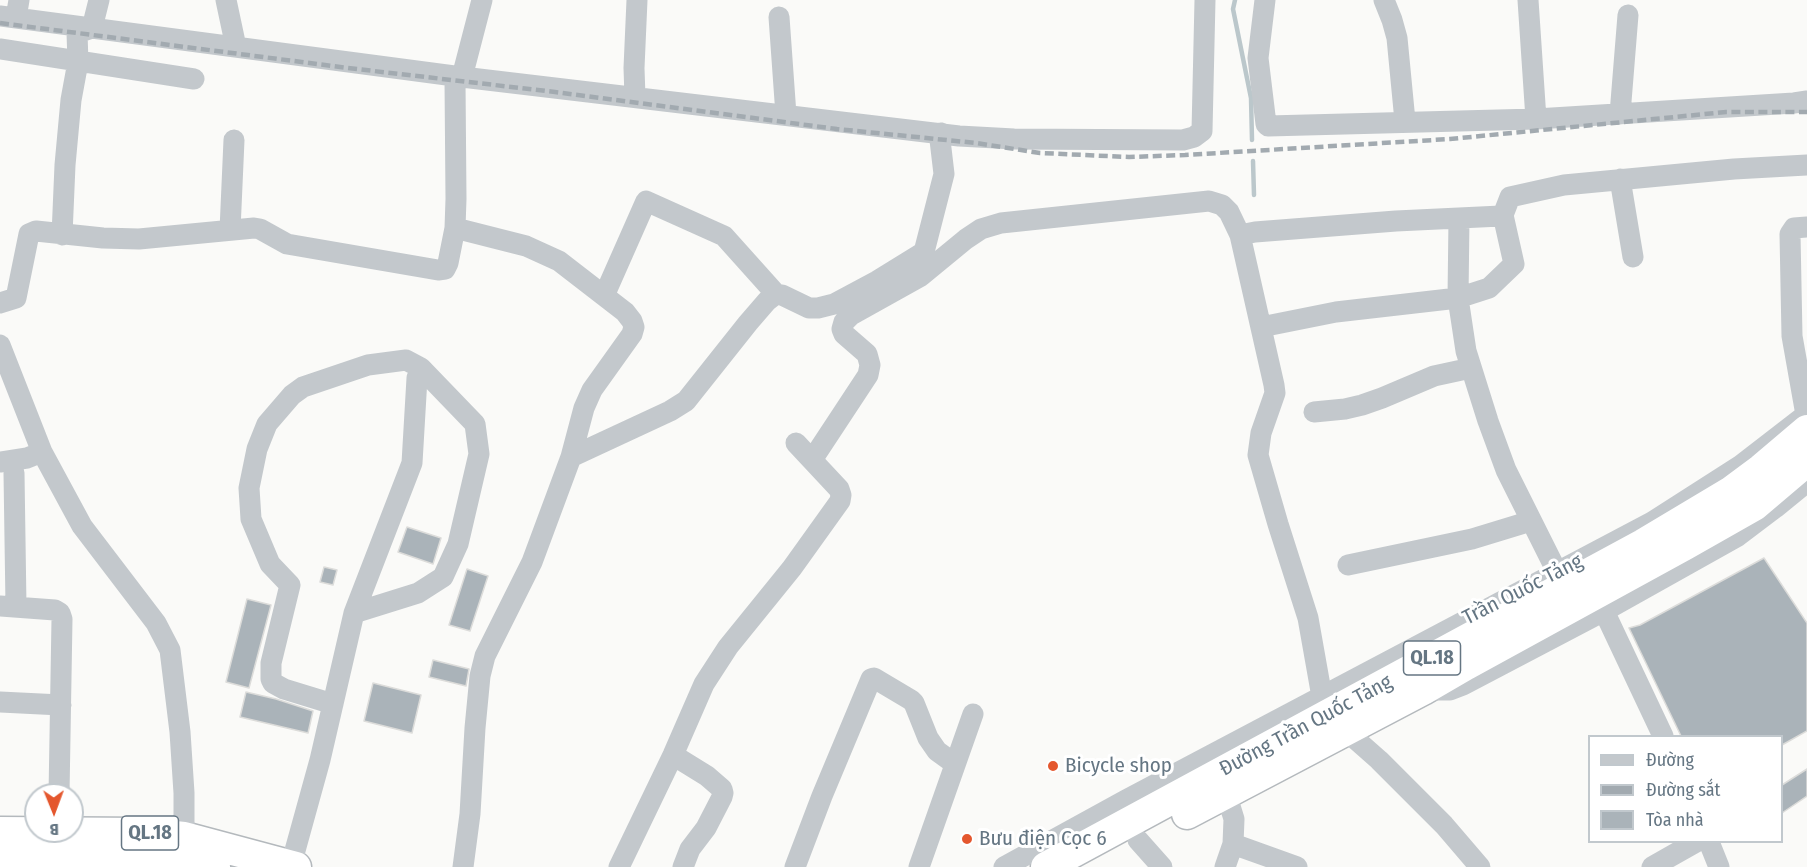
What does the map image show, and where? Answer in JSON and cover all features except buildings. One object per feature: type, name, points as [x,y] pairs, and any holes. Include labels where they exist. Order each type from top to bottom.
[{"type":"highway","name":"Đường Trần Quốc Tảng","points":[[1046,867],[1643,544],[1730,492],[1761,470],[1807,420]]},
{"type":"highway","name":"Đường Trần Quốc Tảng","points":[[1086,867],[1423,690],[1754,506],[1807,461]]},
{"type":"highway","name":"QL.18","points":[[0,832],[24,832]]},
{"type":"highway","name":"QL.18","points":[[84,832],[146,833],[170,854],[215,867]]},
{"type":"highway","name":"QL.18","points":[[0,853],[170,854],[293,866]]},
{"type":"street","points":[[92,27],[99,0]]},
{"type":"street","points":[[226,0],[236,47]]},
{"type":"street","points":[[0,303],[16,298],[29,234],[36,231],[62,235],[139,239],[260,229],[287,244],[438,270],[445,269],[455,228],[455,81],[462,77],[482,0]]},
{"type":"street","points":[[635,98],[637,0]]},
{"type":"street","points":[[12,11],[92,27],[462,77],[950,135],[1014,140],[1183,140],[1202,132],[1205,0]]},
{"type":"street","points":[[1265,0],[1258,58],[1268,126],[1536,119],[1794,104],[1807,101]]},
{"type":"street","points":[[1384,0],[1397,38],[1405,122]]},
{"type":"street","points":[[1528,0],[1536,119]]},
{"type":"street","points":[[1620,114],[1628,15]]},
{"type":"street","points":[[779,17],[786,115]]},
{"type":"street","points":[[62,235],[71,100],[78,62],[77,33],[92,27]]},
{"type":"street","points":[[0,49],[194,79]]},
{"type":"street","points":[[603,296],[646,201],[724,236],[776,294],[808,308],[834,304],[924,252],[944,174],[940,140],[950,135]]},
{"type":"street","points":[[230,230],[234,140]]},
{"type":"street","points":[[1261,327],[1336,312],[1458,298],[1489,288],[1514,264],[1503,214],[1510,197],[1564,185],[1807,165]]},
{"type":"street","points":[[1620,179],[1633,257]]},
{"type":"street","points":[[812,460],[868,375],[870,365],[867,354],[844,334],[842,329],[844,322],[851,315],[921,276],[981,229],[1001,223],[1209,201],[1222,205],[1247,234],[1261,327],[1275,393],[1261,433],[1258,455],[1308,618],[1322,697]]},
{"type":"street","points":[[1247,234],[1503,214]]},
{"type":"street","points":[[1459,218],[1458,298],[1466,351],[1506,470],[1557,572]]},
{"type":"street","points":[[1807,227],[1794,228],[1790,234],[1792,336],[1807,420]]},
{"type":"street","points":[[455,228],[526,246],[559,261],[625,312],[633,321],[634,327],[632,334],[592,390],[584,408],[571,457],[532,562],[485,656],[480,676],[474,729],[470,814],[463,867]]},
{"type":"street","points":[[571,457],[670,411],[686,401],[748,323],[776,294]]},
{"type":"street","points":[[0,345],[42,452],[82,526],[156,623],[170,650],[180,732],[184,793],[170,854]]},
{"type":"street","points":[[333,704],[284,689],[270,679],[290,585],[270,564],[251,519],[249,488],[257,449],[267,424],[292,395],[303,387],[368,365],[406,360],[421,368],[475,424],[478,454],[458,544],[443,577],[418,593],[354,613]]},
{"type":"street","points":[[293,866],[354,613],[412,463],[417,378],[421,368]]},
{"type":"street","points":[[1314,412],[1345,410],[1382,398],[1434,376],[1471,368]]},
{"type":"street","name":"Trần Quốc Tảng","points":[[1004,867],[1126,800],[1652,522],[1807,420]]},
{"type":"street","points":[[619,867],[674,755],[704,684],[728,647],[792,568],[840,501],[841,495],[838,489],[796,443]]},
{"type":"street","points":[[42,452],[7,468],[8,606],[55,610],[60,613],[59,783]]},
{"type":"street","points":[[1423,690],[1450,690],[1463,685],[1604,611],[1738,536],[1807,482]]},
{"type":"street","points":[[1348,565],[1472,539],[1531,521]]},
{"type":"street","points":[[1604,611],[1663,735]]},
{"type":"street","points":[[795,867],[871,679],[874,678],[914,703],[928,738],[936,751],[955,764]]},
{"type":"street","points":[[0,702],[61,705]]},
{"type":"street","points":[[919,867],[973,714]]},
{"type":"street","points":[[1345,730],[1379,760],[1444,825],[1480,867]]},
{"type":"street","points":[[674,755],[707,776],[722,789],[723,793],[706,828],[690,849],[683,867]]},
{"type":"street","points":[[1225,867],[1233,843],[1234,819],[1226,793]]},
{"type":"street","points":[[1138,840],[1162,867]]},
{"type":"street","points":[[1233,843],[1297,867]]},
{"type":"street","points":[[1652,867],[1694,843]]},
{"type":"street","points":[[1709,843],[1719,867]]},
{"type":"waterway","points":[[1235,0],[1233,9],[1251,98],[1252,140]]},
{"type":"waterway","points":[[1253,161],[1254,195]]},
{"type":"railway","points":[[0,23],[837,129],[976,143],[1040,153],[1129,157],[1185,155],[1450,139],[1726,112],[1807,112]]},
{"type":"place","name":"Bicycle shop","points":[[1053,766]]},
{"type":"place","name":"Bưu điện Cọc 6","points":[[967,839]]}]
